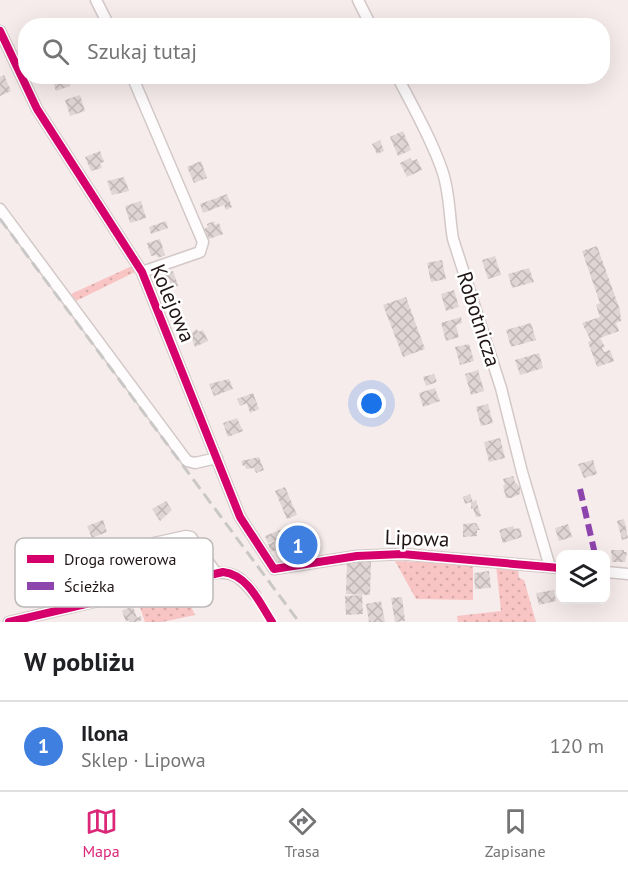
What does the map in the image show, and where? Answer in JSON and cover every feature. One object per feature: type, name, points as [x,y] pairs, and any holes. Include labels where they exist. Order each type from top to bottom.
[{"type":"street","points":[[96,0],[105,18]]},
{"type":"street","points":[[358,0],[367,18]]},
{"type":"street","name":"Kolejowa","points":[[0,31],[18,69]]},
{"type":"street","name":"Kolejowa","points":[[25,84],[37,109],[142,272],[240,517],[274,569]]},
{"type":"street","name":"Kolejowa","points":[[135,84],[203,242],[200,252],[142,272]]},
{"type":"street","name":"Robotnicza","points":[[401,84],[442,170],[448,193],[453,239],[501,388],[522,472],[556,567]]},
{"type":"street","points":[[0,208],[187,461],[195,463],[217,458]]},
{"type":"street","points":[[177,538],[186,536],[192,538]]},
{"type":"street","name":"Lipowa","points":[[274,569],[357,556],[402,554],[556,567]]},
{"type":"street","points":[[213,569],[216,573]]},
{"type":"street","points":[[610,572],[628,574]]},
{"type":"street","points":[[213,574],[230,573],[238,576],[255,595]]},
{"type":"street","points":[[9,622],[32,619],[80,607]]},
{"type":"shaded area","points":[[132,266],[135,272],[76,301],[71,294]]},
{"type":"shaded area","points":[[395,561],[473,564],[473,600],[416,599]]},
{"type":"shaded area","points":[[496,565],[518,569],[519,578],[524,580],[536,622],[458,622],[457,616],[501,611]]},
{"type":"shaded area","points":[[140,607],[191,607],[195,615],[162,622],[145,622]]},
{"type":"building","points":[[4,75],[11,91],[0,96],[0,77]]},
{"type":"building","points":[[54,84],[69,84],[70,86],[56,91]]},
{"type":"building","points":[[80,95],[85,111],[70,116],[65,100]]},
{"type":"building","points":[[403,131],[411,150],[398,156],[390,137]]},
{"type":"building","points":[[380,140],[384,151],[377,154],[372,144]]},
{"type":"building","points":[[100,151],[104,162],[100,163],[102,168],[91,171],[85,157]]},
{"type":"building","points":[[410,158],[412,161],[417,159],[422,170],[407,177],[400,163]]},
{"type":"building","points":[[201,161],[207,178],[194,183],[187,167]]},
{"type":"building","points":[[124,177],[129,191],[112,195],[107,181]]},
{"type":"building","points":[[227,194],[232,207],[226,210],[224,205],[203,213],[200,204]]},
{"type":"building","points":[[141,201],[146,218],[130,223],[125,206]]},
{"type":"building","points":[[166,221],[168,228],[151,234],[149,227]]},
{"type":"building","points":[[214,221],[215,225],[219,223],[223,234],[209,239],[204,229],[208,227],[207,224]]},
{"type":"building","points":[[160,239],[165,255],[158,258],[157,255],[151,256],[147,243]]},
{"type":"building","points":[[597,246],[620,310],[621,321],[616,323],[619,331],[600,338],[605,347],[602,348],[604,352],[610,350],[614,361],[597,367],[588,342],[591,341],[582,323],[600,317],[596,305],[600,303],[582,251]]},
{"type":"building","points":[[495,256],[501,275],[488,279],[482,260]]},
{"type":"building","points":[[442,260],[446,279],[431,282],[427,263]]},
{"type":"building","points":[[529,268],[534,282],[512,288],[508,274]]},
{"type":"building","points":[[173,271],[178,285],[169,288],[164,274]]},
{"type":"building","points":[[454,290],[459,307],[446,311],[441,294]]},
{"type":"building","points":[[406,297],[425,349],[403,357],[383,305]]},
{"type":"building","points":[[461,317],[462,323],[456,325],[459,337],[446,341],[441,323]]},
{"type":"building","points":[[531,323],[536,340],[511,347],[506,330]]},
{"type":"building","points":[[197,329],[198,332],[203,330],[208,341],[195,347],[190,334]]},
{"type":"building","points":[[469,344],[474,361],[460,365],[455,347]]},
{"type":"building","points":[[539,353],[543,368],[520,375],[515,360]]},
{"type":"building","points":[[478,370],[484,391],[471,395],[465,374]]},
{"type":"building","points":[[434,374],[437,382],[426,386],[423,377]]},
{"type":"building","points":[[229,379],[233,389],[214,396],[209,384]]},
{"type":"building","points":[[435,388],[440,401],[423,407],[419,393]]},
{"type":"building","points":[[253,393],[259,409],[250,413],[247,403],[240,406],[237,399]]},
{"type":"building","points":[[488,404],[493,423],[481,426],[476,407]]},
{"type":"building","points":[[237,418],[243,431],[228,437],[223,423]]},
{"type":"building","points":[[500,438],[505,458],[489,462],[484,442]]},
{"type":"building","points":[[259,457],[264,470],[256,473],[254,468],[246,469],[241,461]]},
{"type":"building","points":[[593,460],[597,474],[584,478],[578,464]]},
{"type":"building","points":[[513,476],[520,487],[520,494],[506,498],[503,479]]},
{"type":"building","points":[[285,487],[297,515],[287,519],[275,491]]},
{"type":"building","points":[[470,494],[473,502],[476,500],[481,516],[476,517],[473,508],[471,509],[471,502],[465,504],[463,497]]},
{"type":"building","points":[[166,501],[172,510],[160,521],[152,509]]},
{"type":"building","points":[[624,519],[628,538],[622,540],[617,521]]},
{"type":"building","points":[[103,520],[107,532],[92,538],[87,526]]},
{"type":"building","points":[[476,523],[480,530],[477,530],[477,536],[463,537],[463,524]]},
{"type":"building","points":[[568,524],[572,537],[559,541],[555,528]]},
{"type":"building","points":[[513,526],[514,529],[520,528],[522,537],[503,543],[499,530]]},
{"type":"building","points":[[285,528],[288,536],[268,543],[265,536]]},
{"type":"building","points":[[305,537],[308,546],[291,552],[288,543]]},
{"type":"building","points":[[282,539],[285,547],[271,552],[268,544]]},
{"type":"building","points":[[611,550],[627,552],[625,562],[612,562]]},
{"type":"building","points":[[347,561],[371,562],[370,595],[346,594]]},
{"type":"building","points":[[489,571],[491,588],[475,589],[474,573]]},
{"type":"building","points":[[554,590],[556,601],[539,605],[536,593]]},
{"type":"building","points":[[362,595],[363,614],[346,615],[345,596]]},
{"type":"building","points":[[402,597],[405,621],[395,622],[391,598]]},
{"type":"building","points":[[381,601],[385,622],[369,622],[366,604]]},
{"type":"building","points":[[133,607],[137,618],[141,616],[142,620],[126,622],[122,611]]},
{"type":"railway","points":[[0,219],[299,622]]},
{"type":"marked path","points":[[580,489],[594,550]]},
{"type":"cycle path","points":[[0,31],[18,69]]},
{"type":"cycle path","points":[[25,84],[37,109],[142,272],[240,517],[274,569],[357,556],[402,554],[556,568]]},
{"type":"cycle path","points":[[213,574],[223,572],[239,578],[252,591],[272,622]]},
{"type":"cycle path","points":[[9,622],[73,607]]},
{"type":"place","name":"Ilona","points":[[298,545]]}]
